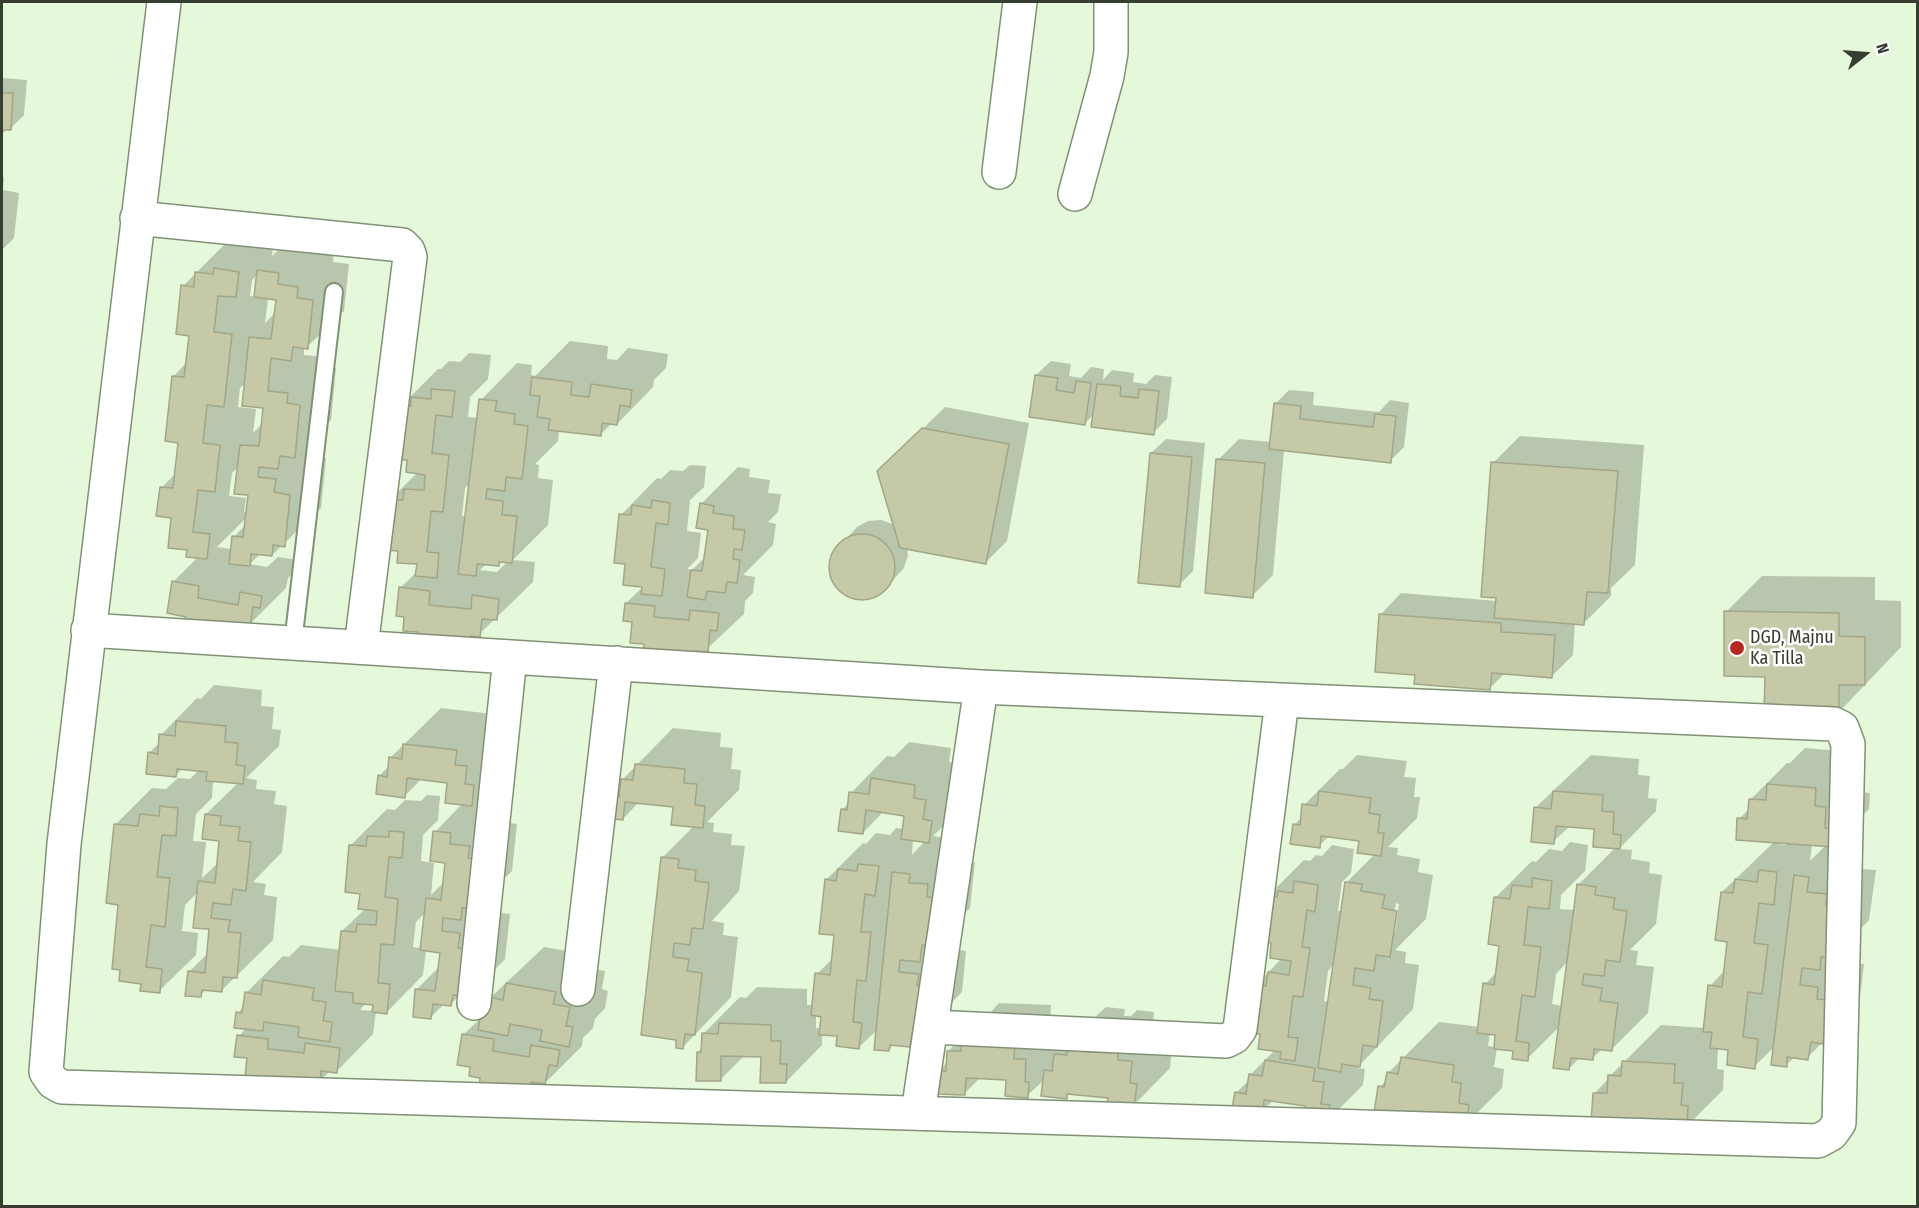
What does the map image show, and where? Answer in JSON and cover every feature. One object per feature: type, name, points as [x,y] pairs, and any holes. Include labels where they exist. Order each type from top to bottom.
[{"type":"street","points":[[88,630],[981,687],[1834,724],[1842,728],[1848,744],[1839,1123],[1832,1134],[1818,1141],[62,1087],[53,1082],[46,1072],[46,1060],[64,844],[88,630],[164,2]]},
{"type":"street","points":[[999,172],[1020,2]]},
{"type":"street","points":[[1075,194],[1107,76],[1111,52],[1112,2]]},
{"type":"street","points":[[137,218],[402,245],[408,251],[410,258],[361,647]]},
{"type":"street","points":[[474,1003],[510,657]]},
{"type":"street","points":[[578,989],[616,663]]},
{"type":"street","points":[[918,1113],[981,687]]},
{"type":"street","points":[[932,1027],[1226,1041],[1234,1037],[1239,1029],[1282,701]]},
{"type":"lane","points":[[293,643],[334,292]]},
{"type":"building","points":[[2,93],[13,93],[11,130],[2,130]]},
{"type":"building","points":[[214,268],[239,272],[236,297],[218,296],[214,332],[232,334],[224,407],[207,405],[203,443],[220,445],[215,492],[198,490],[193,532],[210,534],[207,559],[186,557],[187,550],[168,548],[171,518],[156,516],[160,487],[173,488],[178,443],[165,441],[172,376],[184,377],[189,336],[176,334],[181,285],[194,287],[195,272],[213,274]]},
{"type":"building","points":[[257,270],[279,273],[278,284],[298,287],[297,298],[313,300],[308,349],[293,347],[291,361],[271,358],[268,391],[288,393],[287,403],[300,405],[295,458],[280,456],[278,469],[259,467],[258,477],[276,479],[274,492],[290,495],[285,547],[273,545],[272,556],[251,554],[250,566],[229,564],[232,536],[243,537],[248,495],[234,494],[240,445],[259,446],[263,408],[242,406],[249,337],[271,339],[276,300],[254,297]]},
{"type":"building","points":[[1035,375],[1058,378],[1056,390],[1074,393],[1076,381],[1091,383],[1085,425],[1029,417]]},
{"type":"building","points":[[532,377],[572,382],[571,395],[589,397],[591,384],[632,390],[630,407],[620,405],[617,425],[602,423],[601,436],[548,430],[550,419],[537,417],[540,396],[530,395]]},
{"type":"building","points":[[1097,384],[1121,386],[1120,396],[1138,398],[1139,389],[1159,391],[1154,435],[1091,427]]},
{"type":"building","points":[[431,389],[455,391],[452,417],[436,415],[432,453],[449,455],[443,512],[431,511],[427,552],[439,553],[437,578],[415,576],[417,564],[397,563],[398,551],[385,550],[389,499],[403,500],[404,489],[424,490],[425,475],[406,472],[407,460],[395,459],[400,405],[411,406],[411,397],[431,399]]},
{"type":"building","points":[[479,399],[497,401],[495,411],[515,414],[514,424],[528,426],[522,479],[506,477],[505,491],[487,489],[486,499],[503,501],[502,515],[517,516],[512,563],[499,562],[499,566],[477,564],[476,576],[458,574]]},
{"type":"building","points":[[1274,403],[1301,406],[1300,419],[1373,427],[1375,414],[1396,416],[1391,463],[1269,449]]},
{"type":"building","points":[[922,428],[1009,444],[986,564],[900,548],[877,471]]},
{"type":"building","points":[[1150,453],[1192,457],[1180,587],[1138,583]]},
{"type":"building","points":[[1216,459],[1265,463],[1253,598],[1205,593]]},
{"type":"building","points":[[1491,462],[1618,471],[1608,593],[1587,592],[1584,625],[1494,618],[1496,598],[1481,597]]},
{"type":"building","points":[[652,500],[670,503],[668,525],[656,523],[651,567],[665,569],[662,596],[641,594],[642,587],[623,585],[625,564],[614,563],[619,514],[631,515],[632,505],[651,508]]},
{"type":"building","points":[[700,503],[714,506],[713,513],[734,516],[733,529],[745,530],[742,550],[734,549],[733,559],[740,560],[737,583],[727,582],[725,593],[707,591],[705,600],[687,597],[691,570],[702,571],[708,530],[696,528]]},
{"type":"building","points":[[862,534],[874,537],[885,544],[892,555],[895,567],[892,579],[885,590],[874,597],[862,600],[850,597],[839,590],[832,579],[829,567],[832,555],[839,544],[850,537]]},
{"type":"building","points":[[172,581],[199,586],[198,598],[238,605],[240,592],[262,596],[260,608],[253,607],[250,627],[184,629],[186,617],[167,613]]},
{"type":"building","points":[[399,587],[430,591],[429,605],[471,609],[472,595],[499,599],[497,620],[482,619],[480,637],[470,636],[469,646],[418,640],[418,632],[403,631],[404,617],[396,616]]},
{"type":"building","points":[[625,603],[655,606],[654,617],[689,620],[690,610],[719,613],[717,631],[710,630],[708,652],[695,651],[694,662],[643,657],[644,644],[630,643],[632,622],[623,621]]},
{"type":"building","points":[[1724,611],[1839,613],[1839,636],[1865,637],[1865,685],[1839,685],[1839,713],[1764,712],[1765,677],[1724,676]]},
{"type":"building","points":[[1379,614],[1501,623],[1501,632],[1555,635],[1552,678],[1492,673],[1490,690],[1414,684],[1415,675],[1375,672]]},
{"type":"building","points":[[176,721],[226,726],[225,742],[238,743],[236,765],[245,766],[243,784],[206,781],[207,772],[177,769],[176,777],[146,774],[148,752],[158,754],[159,734],[175,736]]},
{"type":"building","points":[[403,744],[457,750],[455,765],[467,766],[465,784],[474,785],[472,806],[445,803],[447,783],[407,778],[405,798],[376,794],[378,775],[387,777],[389,757],[402,759]]},
{"type":"building","points":[[635,764],[685,769],[684,783],[697,784],[695,805],[705,806],[703,828],[671,825],[673,807],[625,802],[623,820],[605,818],[608,795],[619,797],[621,779],[633,780]]},
{"type":"building","points":[[871,778],[915,785],[914,798],[926,800],[923,819],[932,821],[929,843],[901,839],[904,816],[866,810],[863,834],[838,831],[841,809],[847,810],[849,792],[869,794]]},
{"type":"building","points":[[1767,784],[1816,788],[1815,806],[1826,807],[1825,828],[1834,829],[1833,847],[1736,840],[1737,818],[1747,819],[1749,799],[1766,800]]},
{"type":"building","points":[[1319,791],[1371,798],[1369,813],[1380,815],[1378,833],[1384,833],[1381,856],[1357,853],[1359,841],[1321,836],[1320,848],[1290,844],[1293,824],[1300,825],[1302,804],[1317,806]]},
{"type":"building","points":[[1553,791],[1603,795],[1602,811],[1614,812],[1613,834],[1621,835],[1620,849],[1593,847],[1594,829],[1556,826],[1554,844],[1531,842],[1534,807],[1551,809]]},
{"type":"building","points":[[160,806],[178,808],[176,836],[162,835],[157,877],[170,878],[165,927],[151,925],[146,967],[162,969],[160,993],[140,991],[141,984],[119,981],[120,970],[112,969],[118,905],[106,903],[114,824],[138,826],[140,814],[159,816]]},
{"type":"building","points":[[205,814],[221,816],[220,825],[240,827],[238,841],[251,842],[246,891],[233,889],[231,905],[213,903],[211,918],[230,920],[228,932],[241,933],[237,978],[223,977],[222,992],[202,990],[201,997],[185,996],[188,971],[205,973],[209,929],[193,928],[198,881],[215,883],[219,841],[202,839]]},
{"type":"building","points":[[389,831],[404,832],[402,858],[389,857],[385,897],[398,899],[394,945],[381,944],[378,983],[390,984],[387,1014],[372,1012],[373,1005],[353,1003],[353,993],[335,991],[341,931],[356,932],[357,924],[376,925],[377,911],[358,909],[360,894],[345,892],[349,845],[366,846],[367,836],[389,837]]},
{"type":"building","points":[[433,831],[451,833],[450,844],[470,846],[468,858],[481,860],[476,909],[462,908],[461,920],[443,918],[442,931],[460,933],[458,948],[474,950],[469,997],[453,995],[451,1006],[433,1004],[431,1019],[413,1017],[415,989],[435,991],[440,953],[420,950],[426,898],[441,900],[445,863],[430,861]]},
{"type":"building","points":[[661,857],[679,859],[678,868],[696,870],[695,881],[709,883],[703,929],[692,928],[690,945],[674,943],[673,957],[689,959],[687,971],[702,973],[695,1035],[685,1034],[683,1049],[676,1048],[676,1040],[641,1035]]},
{"type":"building","points":[[858,864],[879,866],[875,896],[865,894],[861,932],[871,932],[866,981],[857,980],[853,1022],[862,1023],[859,1049],[836,1046],[837,1036],[819,1035],[821,1017],[811,1015],[815,973],[830,975],[834,935],[819,934],[825,879],[836,881],[838,869],[857,871]]},
{"type":"building","points":[[1759,870],[1777,872],[1774,905],[1759,903],[1754,943],[1768,945],[1762,994],[1748,992],[1743,1037],[1758,1039],[1755,1069],[1727,1065],[1728,1050],[1710,1048],[1712,1032],[1703,1032],[1708,985],[1722,987],[1727,942],[1715,940],[1721,892],[1733,893],[1735,879],[1757,882]]},
{"type":"building","points":[[892,872],[910,874],[909,883],[928,884],[927,897],[939,898],[934,946],[922,945],[920,962],[900,960],[899,972],[919,974],[917,985],[930,987],[926,1030],[913,1028],[910,1047],[890,1045],[889,1051],[874,1050]]},
{"type":"building","points":[[1794,875],[1809,877],[1807,892],[1827,894],[1826,905],[1840,906],[1833,958],[1821,957],[1820,970],[1802,968],[1800,985],[1818,987],[1817,999],[1828,1000],[1823,1044],[1811,1042],[1808,1060],[1787,1057],[1787,1067],[1771,1065]]},
{"type":"building","points":[[1532,878],[1552,881],[1549,909],[1528,907],[1524,945],[1541,947],[1535,997],[1522,995],[1516,1041],[1529,1043],[1528,1061],[1512,1059],[1513,1051],[1494,1049],[1495,1035],[1477,1033],[1483,983],[1494,985],[1499,946],[1488,944],[1494,897],[1510,899],[1512,885],[1532,887]]},
{"type":"building","points":[[1294,881],[1318,885],[1315,912],[1307,910],[1302,947],[1310,948],[1303,997],[1293,996],[1288,1037],[1298,1038],[1295,1061],[1280,1059],[1281,1052],[1258,1049],[1260,1034],[1247,1033],[1253,985],[1266,986],[1268,972],[1289,975],[1291,961],[1270,958],[1271,943],[1260,941],[1266,896],[1277,897],[1278,891],[1293,893]]},
{"type":"building","points":[[1345,882],[1362,884],[1361,891],[1385,895],[1382,908],[1397,911],[1390,957],[1376,955],[1374,971],[1355,968],[1353,985],[1371,988],[1369,999],[1383,1001],[1377,1047],[1363,1045],[1360,1067],[1342,1064],[1341,1072],[1318,1068]]},
{"type":"building","points":[[1577,884],[1596,887],[1595,895],[1615,898],[1613,909],[1627,911],[1620,962],[1606,960],[1604,976],[1584,974],[1582,985],[1602,988],[1600,1001],[1618,1003],[1612,1051],[1594,1049],[1593,1060],[1571,1058],[1569,1070],[1553,1068]]},
{"type":"building","points":[[263,980],[314,988],[312,1000],[326,1002],[323,1021],[332,1022],[330,1042],[298,1037],[299,1027],[264,1022],[263,1031],[234,1028],[236,1012],[242,1013],[245,992],[261,995]]},
{"type":"building","points":[[506,983],[556,992],[553,1004],[570,1007],[566,1026],[573,1027],[569,1047],[540,1041],[542,1030],[510,1024],[508,1036],[478,1030],[481,1013],[486,1014],[489,997],[503,1000]]},
{"type":"building","points":[[719,1023],[771,1025],[771,1041],[781,1041],[780,1064],[787,1064],[786,1083],[760,1083],[761,1057],[721,1056],[721,1081],[696,1081],[697,1052],[701,1052],[702,1033],[718,1034]]},
{"type":"building","points":[[462,1034],[494,1039],[493,1051],[529,1057],[531,1045],[560,1050],[557,1066],[549,1065],[545,1084],[531,1082],[529,1096],[479,1088],[480,1078],[469,1076],[470,1067],[457,1065]]},
{"type":"building","points":[[237,1035],[268,1039],[268,1049],[304,1053],[305,1043],[340,1048],[337,1073],[321,1071],[320,1084],[245,1076],[247,1058],[234,1057]]},
{"type":"building","points":[[961,1039],[1015,1041],[1014,1059],[1026,1059],[1025,1082],[1029,1082],[1028,1098],[1005,1096],[1006,1080],[966,1078],[965,1095],[935,1094],[936,1071],[946,1071],[947,1051],[961,1051]]},
{"type":"building","points":[[1068,1043],[1089,1045],[1088,1052],[1099,1052],[1099,1046],[1118,1049],[1118,1060],[1132,1061],[1130,1083],[1137,1084],[1134,1107],[1107,1103],[1108,1098],[1067,1094],[1067,1099],[1041,1096],[1044,1070],[1052,1071],[1054,1054],[1067,1055]]},
{"type":"building","points":[[1401,1057],[1454,1065],[1452,1082],[1461,1083],[1459,1103],[1469,1105],[1466,1127],[1374,1113],[1378,1086],[1384,1087],[1387,1072],[1398,1074]]},
{"type":"building","points":[[1265,1060],[1315,1068],[1313,1081],[1324,1082],[1321,1104],[1330,1105],[1327,1123],[1302,1119],[1305,1106],[1264,1100],[1263,1113],[1232,1108],[1235,1092],[1246,1094],[1249,1074],[1262,1076]]},
{"type":"building","points":[[1622,1061],[1675,1064],[1674,1083],[1683,1083],[1681,1105],[1688,1106],[1687,1128],[1591,1122],[1593,1093],[1607,1093],[1608,1075],[1621,1076]]},
{"type":"place","name":"DGD, Majnu Ka Tilla","points":[[1737,648]]}]
